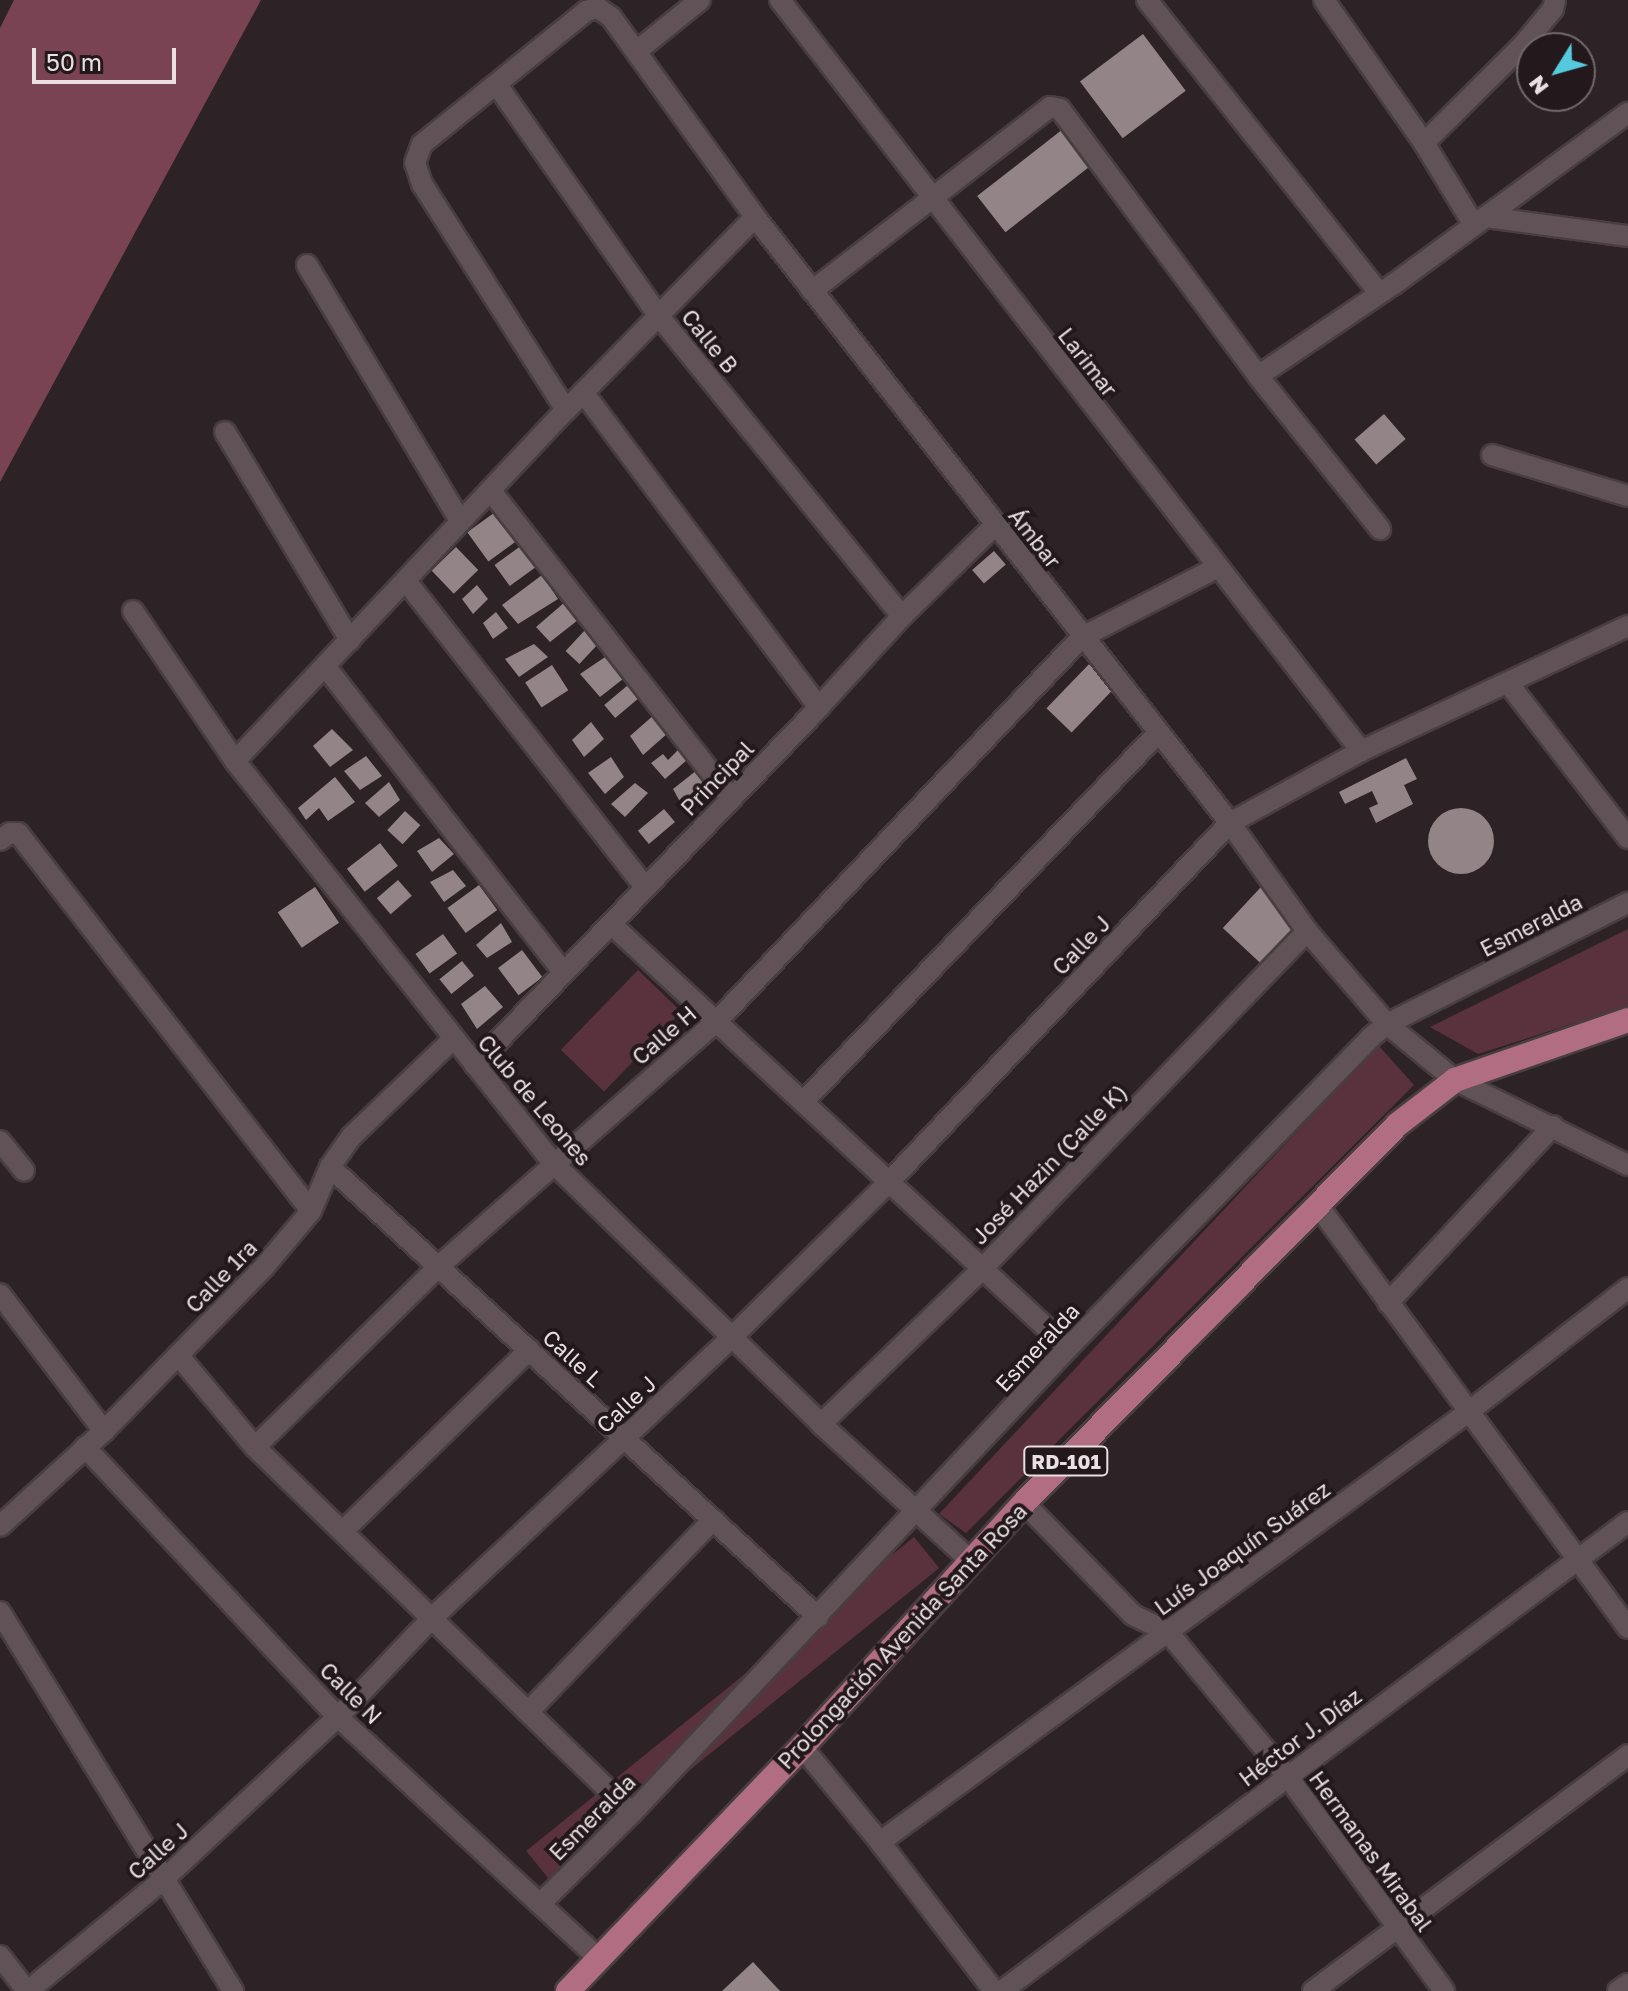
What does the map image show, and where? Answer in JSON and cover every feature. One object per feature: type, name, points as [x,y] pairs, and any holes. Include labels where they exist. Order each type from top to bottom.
[{"type":"main road","name":"Prolongación Avenida Santa Rosa","points":[[568,1991],[802,1747],[1024,1503],[1397,1125],[1455,1080],[1628,1020]]},
{"type":"street","points":[[637,51],[700,0]]},
{"type":"street","name":"Larimar","points":[[780,0],[1361,751]]},
{"type":"street","points":[[1147,0],[1379,293]]},
{"type":"street","points":[[1324,0],[1480,221],[1628,236]]},
{"type":"street","points":[[1424,143],[1523,45],[1551,3]]},
{"type":"street","name":"Ámbar","points":[[497,85],[586,11],[598,8],[611,17],[812,291],[1230,823],[1307,931],[1387,1024],[1455,1080],[1628,1165]]},
{"type":"street","points":[[497,85],[422,144],[415,163],[422,184],[566,410]]},
{"type":"street","name":"Calle B","points":[[497,85],[658,315],[902,616]]},
{"type":"street","points":[[812,291],[1054,106],[1069,121],[1258,376],[1380,529]]},
{"type":"street","points":[[1258,376],[1379,293],[1628,113]]},
{"type":"street","points":[[235,761],[583,392],[755,217]]},
{"type":"street","points":[[307,265],[460,521]]},
{"type":"street","points":[[583,392],[819,707]]},
{"type":"street","points":[[225,432],[350,640]]},
{"type":"street","points":[[1492,455],[1628,496]]},
{"type":"street","points":[[491,491],[731,798]]},
{"type":"street","name":"Principal","points":[[475,1065],[819,707],[902,616],[995,525]]},
{"type":"street","name":"Calle H","points":[[255,1447],[438,1267],[716,1022],[1082,637],[1218,567]]},
{"type":"street","points":[[406,581],[645,887]]},
{"type":"street","name":"Club de Leones","points":[[133,611],[235,761],[452,1040],[553,1163],[821,1424],[970,1560]]},
{"type":"street","name":"Calle J","points":[[27,1991],[164,1879],[338,1717],[432,1618],[733,1336],[889,1182],[1230,823],[1361,751],[1628,626]]},
{"type":"street","points":[[325,666],[563,972]]},
{"type":"street","points":[[1508,683],[1628,838]]},
{"type":"street","points":[[803,1102],[1159,732]]},
{"type":"street","points":[[9,837],[311,1211]]},
{"type":"street","name":"Esmeralda","points":[[541,1903],[632,1813],[1068,1348],[1387,1024],[1628,903]]},
{"type":"street","points":[[611,924],[1068,1348]]},
{"type":"street","name":"José Hazin (Calle K)","points":[[821,1424],[982,1269],[1307,931]]},
{"type":"street","name":"Calle 1ra","points":[[0,1526],[104,1431],[264,1267],[311,1211],[330,1167],[352,1136],[452,1040]]},
{"type":"street","points":[[1388,1303],[1553,1126]]},
{"type":"street","points":[[0,1141],[24,1171]]},
{"type":"street","name":"Calle L","points":[[330,1167],[818,1617]]},
{"type":"street","points":[[1319,1207],[1467,1413],[1628,1628]]},
{"type":"street","name":"Luís Joaquín Suárez","points":[[880,1842],[1467,1413],[1628,1288]]},
{"type":"street","points":[[0,1294],[104,1431]]},
{"type":"street","points":[[343,1531],[529,1350]]},
{"type":"street","points":[[178,1355],[255,1447],[632,1813]]},
{"type":"street","name":"Calle N","points":[[85,1447],[338,1717],[598,1958]]},
{"type":"street","name":"Hermanas Mirabal","points":[[1024,1503],[1133,1615],[1168,1632],[1288,1777],[1444,1991]]},
{"type":"street","points":[[528,1712],[713,1520]]},
{"type":"street","name":"Héctor J. Díaz","points":[[1002,1991],[1628,1522]]},
{"type":"street","points":[[0,1612],[233,1991]]},
{"type":"street","points":[[802,1747],[880,1842],[994,1991]]},
{"type":"street","points":[[1313,1991],[1628,1755]]},
{"type":"street","points":[[0,1956],[27,1991]]},
{"type":"street","points":[[1618,1991],[1628,1984]]},
{"type":"shaded area","points":[[14,0],[261,0],[0,482],[0,28]]},
{"type":"shaded area","points":[[1628,929],[1628,1006],[1478,1054],[1430,1027]]},
{"type":"shaded area","points":[[638,970],[681,1012],[604,1092],[561,1050]]},
{"type":"shaded area","points":[[1378,1045],[1414,1085],[966,1533],[939,1514]]},
{"type":"shaded area","points":[[914,1537],[939,1568],[551,1882],[526,1851]]},
{"type":"building","points":[[1143,34],[1186,91],[1123,138],[1080,82]]},
{"type":"building","points":[[1063,129],[1091,165],[1005,232],[977,196]]},
{"type":"building","points":[[1384,414],[1406,439],[1376,464],[1355,440]]},
{"type":"building","points":[[498,510],[519,539],[488,561],[467,532]]},
{"type":"building","points":[[522,545],[537,566],[510,586],[494,565]]},
{"type":"building","points":[[456,547],[478,570],[454,594],[432,571]]},
{"type":"building","points":[[994,551],[1006,565],[984,584],[972,570]]},
{"type":"building","points":[[542,575],[558,599],[518,624],[502,605]]},
{"type":"building","points":[[477,585],[488,599],[473,614],[462,599]]},
{"type":"building","points":[[565,602],[578,620],[550,642],[536,627]]},
{"type":"building","points":[[496,612],[508,628],[493,639],[483,623]]},
{"type":"building","points":[[586,629],[600,642],[579,664],[566,651]]},
{"type":"building","points":[[534,644],[548,657],[519,677],[505,659]]},
{"type":"building","points":[[608,655],[623,679],[600,697],[580,674]]},
{"type":"building","points":[[1093,660],[1118,684],[1072,733],[1046,708]]},
{"type":"building","points":[[552,665],[568,690],[542,708],[525,682]]},
{"type":"building","points":[[628,685],[639,698],[615,718],[604,705]]},
{"type":"building","points":[[655,714],[668,733],[643,755],[630,736]]},
{"type":"building","points":[[591,722],[604,739],[584,757],[572,740]]},
{"type":"building","points":[[332,729],[353,750],[330,767],[313,746]]},
{"type":"building","points":[[680,748],[687,760],[665,779],[651,763],[663,754],[668,760]]},
{"type":"building","points":[[366,756],[382,776],[360,790],[344,771]]},
{"type":"building","points":[[611,757],[624,777],[605,794],[588,773]]},
{"type":"building","points":[[1406,758],[1417,779],[1404,785],[1413,804],[1376,823],[1369,808],[1378,804],[1372,791],[1345,804],[1339,792]]},
{"type":"building","points":[[697,770],[710,785],[683,807],[673,789]]},
{"type":"building","points":[[335,777],[355,802],[328,821],[319,808],[306,820],[298,808]]},
{"type":"building","points":[[389,782],[400,800],[379,817],[365,803]]},
{"type":"building","points":[[635,783],[648,793],[625,817],[611,804]]},
{"type":"building","points":[[1461,808],[1474,811],[1484,818],[1491,828],[1494,841],[1491,854],[1484,864],[1474,871],[1461,874],[1448,871],[1438,864],[1431,854],[1428,841],[1431,828],[1438,818],[1448,811]]},
{"type":"building","points":[[664,809],[675,822],[649,844],[638,831]]},
{"type":"building","points":[[405,811],[420,825],[403,844],[387,830]]},
{"type":"building","points":[[439,838],[454,854],[432,872],[417,851]]},
{"type":"building","points":[[380,843],[398,866],[365,892],[347,869]]},
{"type":"building","points":[[453,870],[466,886],[444,902],[430,882]]},
{"type":"building","points":[[398,880],[412,896],[391,914],[377,898]]},
{"type":"building","points":[[479,885],[497,910],[466,933],[447,908]]},
{"type":"building","points":[[315,887],[339,923],[302,948],[278,912]]},
{"type":"building","points":[[1261,887],[1299,922],[1261,963],[1223,928]]},
{"type":"building","points":[[501,923],[512,942],[487,958],[476,945]]},
{"type":"building","points":[[443,934],[457,953],[430,973],[415,954]]},
{"type":"building","points":[[522,950],[542,977],[519,995],[498,968]]},
{"type":"building","points":[[462,961],[474,976],[451,994],[439,979]]},
{"type":"building","points":[[485,986],[503,1007],[477,1029],[461,1004]]},
{"type":"building","points":[[753,1962],[780,1991],[722,1991]]}]
